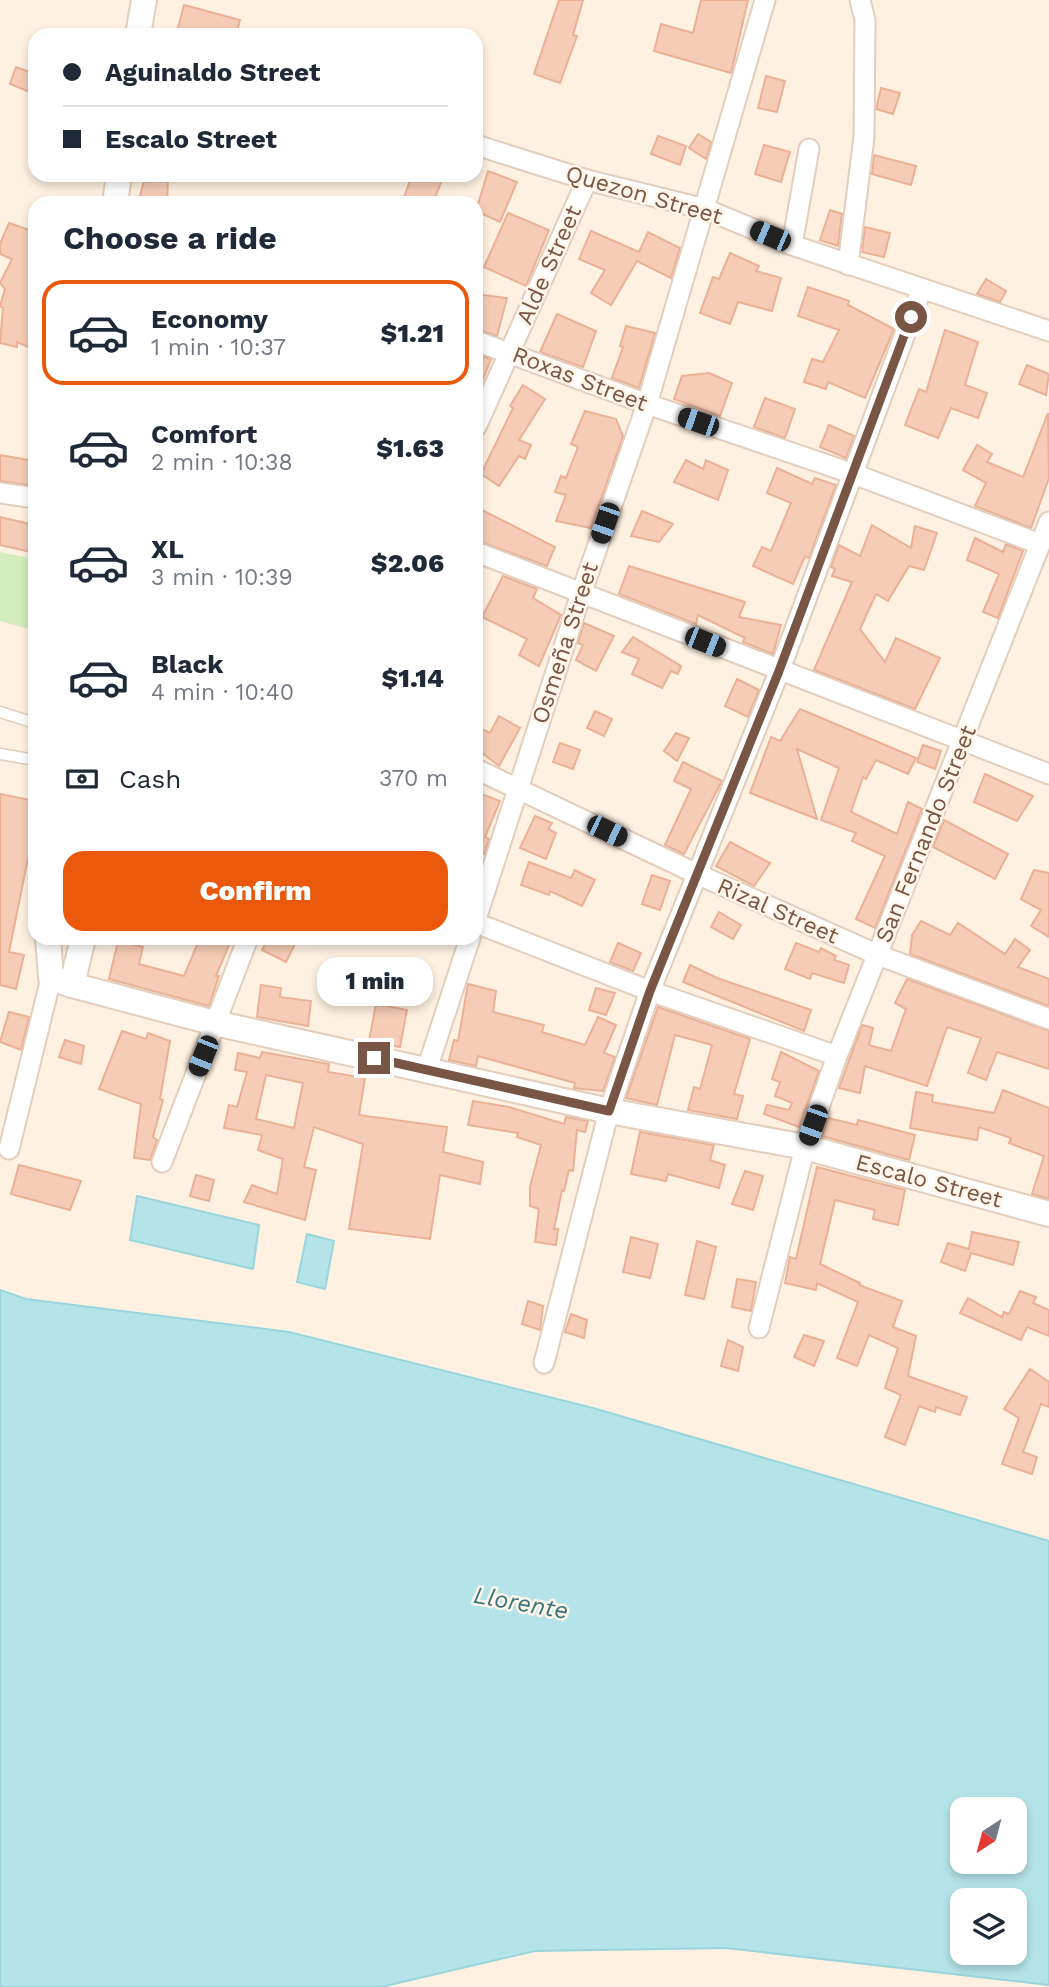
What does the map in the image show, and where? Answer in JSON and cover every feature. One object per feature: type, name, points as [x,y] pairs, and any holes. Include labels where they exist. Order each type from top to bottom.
[{"type":"street","points":[[139,28],[144,0]]},
{"type":"street","name":"Osmeña Street","points":[[483,898],[581,593],[647,404],[765,0]]},
{"type":"street","points":[[848,265],[864,137],[865,20],[860,0]]},
{"type":"street","name":"Quezon Street","points":[[483,147],[587,180],[705,209],[792,245],[921,291],[1049,331]]},
{"type":"street","points":[[792,245],[808,149]]},
{"type":"street","name":"Alde Street","points":[[483,411],[587,180]]},
{"type":"street","points":[[544,1363],[609,1111],[650,991],[779,671],[921,291]]},
{"type":"street","name":"Roxas Street","points":[[483,343],[647,404],[851,473],[1040,544]]},
{"type":"street","points":[[0,493],[28,497]]},
{"type":"street","name":"San Fernando Street","points":[[759,1328],[805,1147],[837,1056],[1049,522]]},
{"type":"street","points":[[483,555],[1049,774]]},
{"type":"street","name":"Rizal Street","points":[[483,772],[697,874],[878,955],[1049,1019]]},
{"type":"street","points":[[483,924],[650,991],[837,1056]]},
{"type":"street","points":[[50,945],[62,982]]},
{"type":"street","points":[[9,1149],[62,982],[80,945]]},
{"type":"street","points":[[162,1162],[245,945]]},
{"type":"street","points":[[427,1069],[468,945]]},
{"type":"street","name":"Escalo Street","points":[[62,982],[215,1023],[609,1111],[805,1147],[1049,1213]]},
{"type":"lane","points":[[0,712],[28,721]]},
{"type":"lane","points":[[0,754],[28,759]]},
{"type":"green space","points":[[0,552],[28,558],[28,629],[0,621]]},
{"type":"water","points":[[137,1196],[259,1225],[253,1269],[130,1240]]},
{"type":"water","points":[[307,1234],[334,1241],[325,1289],[297,1282]]},
{"type":"water","name":"Llorente","points":[[0,1290],[26,1299],[289,1332],[593,1408],[1049,1541],[1049,1985],[726,1948],[535,1951],[381,1987],[0,1987]]},
{"type":"building","points":[[559,0],[583,0],[573,35],[577,36],[560,83],[534,74]]},
{"type":"building","points":[[701,0],[748,0],[731,73],[654,51],[661,24],[693,33]]},
{"type":"building","points":[[184,5],[240,20],[238,28],[178,28]]},
{"type":"building","points":[[16,67],[28,71],[28,91],[10,84]]},
{"type":"building","points":[[766,76],[785,81],[777,112],[758,108]]},
{"type":"building","points":[[881,88],[900,93],[893,114],[876,109]]},
{"type":"building","points":[[698,134],[711,142],[706,159],[689,148]]},
{"type":"building","points":[[658,136],[686,146],[680,165],[651,154]]},
{"type":"building","points":[[764,145],[790,152],[781,182],[755,174]]},
{"type":"building","points":[[874,155],[916,166],[911,185],[872,174]]},
{"type":"building","points":[[488,171],[517,182],[500,222],[483,214],[483,196],[480,196]]},
{"type":"building","points":[[144,182],[168,182],[167,196],[140,196]]},
{"type":"building","points":[[410,182],[441,182],[436,196],[404,196]]},
{"type":"building","points":[[830,210],[842,214],[838,246],[820,240]]},
{"type":"building","points":[[508,213],[549,230],[526,286],[484,267]]},
{"type":"building","points":[[9,223],[28,230],[28,347],[17,342],[17,347],[0,343],[3,308],[0,306],[5,289],[0,283],[12,259],[0,254],[0,244]]},
{"type":"building","points":[[865,227],[890,233],[884,257],[862,252]]},
{"type":"building","points":[[591,231],[639,252],[648,232],[680,248],[671,278],[637,261],[611,305],[591,293],[605,270],[579,259]]},
{"type":"building","points":[[730,253],[759,266],[756,271],[781,278],[772,311],[738,302],[730,324],[700,313],[713,277],[719,279]]},
{"type":"building","points":[[986,279],[1006,291],[1000,302],[977,294]]},
{"type":"building","points":[[808,287],[849,301],[848,305],[894,329],[865,398],[828,382],[826,389],[804,382],[812,359],[823,362],[839,330],[798,316]]},
{"type":"building","points":[[483,295],[507,298],[497,336],[483,331]]},
{"type":"building","points":[[557,314],[596,331],[583,367],[540,352]]},
{"type":"building","points":[[626,326],[655,333],[639,388],[612,378],[623,347],[620,346]]},
{"type":"building","points":[[945,330],[978,342],[965,385],[987,393],[978,418],[951,408],[938,438],[905,425],[919,389],[926,392]]},
{"type":"building","points":[[483,356],[491,359],[483,379]]},
{"type":"building","points":[[1027,365],[1049,374],[1046,395],[1019,384]]},
{"type":"building","points":[[709,373],[732,383],[720,416],[674,399],[682,376]]},
{"type":"building","points":[[523,385],[545,399],[519,440],[531,445],[525,459],[519,456],[499,486],[483,475],[483,470],[513,408],[510,406]]},
{"type":"building","points":[[765,398],[795,409],[785,438],[754,427]]},
{"type":"building","points":[[585,411],[616,419],[623,436],[591,528],[556,521],[566,495],[555,492],[561,476],[566,478],[578,447],[571,444]]},
{"type":"building","points":[[1048,413],[1049,478],[1031,528],[975,506],[986,483],[963,470],[977,445],[992,454],[987,462],[1023,477]]},
{"type":"building","points":[[829,425],[854,436],[846,458],[820,447]]},
{"type":"building","points":[[0,455],[28,460],[28,485],[0,481]]},
{"type":"building","points":[[686,460],[703,469],[706,460],[728,470],[718,500],[674,482]]},
{"type":"building","points":[[777,468],[812,484],[815,478],[836,485],[809,558],[805,556],[793,584],[753,566],[762,547],[771,551],[791,503],[767,493]]},
{"type":"building","points":[[483,511],[555,547],[547,566],[483,543]]},
{"type":"building","points":[[642,511],[673,524],[659,542],[631,536]]},
{"type":"building","points":[[0,517],[28,523],[28,551],[0,545]]},
{"type":"building","points":[[872,525],[911,548],[915,526],[937,533],[924,570],[909,566],[888,601],[876,594],[860,629],[885,662],[896,638],[940,658],[915,709],[814,670],[852,582],[832,576],[835,569],[831,567],[839,545],[860,556]]},
{"type":"building","points":[[975,538],[1003,552],[1006,544],[1023,551],[998,618],[983,612],[999,574],[967,560]]},
{"type":"building","points":[[629,566],[745,602],[739,617],[781,625],[773,654],[743,642],[745,638],[698,615],[696,624],[619,594]]},
{"type":"building","points":[[503,576],[537,589],[533,598],[561,615],[539,666],[519,655],[527,639],[483,617]]},
{"type":"building","points":[[584,623],[614,636],[596,671],[576,660],[583,645],[578,643]]},
{"type":"building","points":[[633,637],[681,666],[678,674],[671,671],[662,688],[632,674],[639,659],[622,652]]},
{"type":"building","points":[[737,679],[759,690],[748,717],[725,706]]},
{"type":"building","points":[[800,709],[916,758],[908,774],[876,760],[866,779],[863,777],[851,812],[897,834],[908,802],[922,809],[875,928],[856,919],[885,856],[852,841],[856,833],[821,820],[839,768],[797,749],[817,819],[750,793],[771,737],[780,741]]},
{"type":"building","points":[[595,711],[612,719],[604,736],[587,728]]},
{"type":"building","points":[[499,716],[520,728],[499,766],[483,753],[483,730],[490,733]]},
{"type":"building","points":[[676,733],[689,738],[677,761],[664,751]]},
{"type":"building","points":[[560,743],[580,750],[573,769],[553,762]]},
{"type":"building","points":[[923,745],[941,751],[935,769],[917,762]]},
{"type":"building","points":[[683,762],[722,781],[684,854],[665,845],[691,789],[674,781]]},
{"type":"building","points":[[985,774],[1033,796],[1017,821],[974,802]]},
{"type":"building","points":[[0,794],[28,800],[28,858],[9,952],[24,955],[16,989],[0,985]]},
{"type":"building","points":[[483,795],[500,801],[485,837],[489,839],[484,854]]},
{"type":"building","points":[[535,816],[552,823],[548,829],[556,833],[546,859],[520,848]]},
{"type":"building","points":[[944,820],[1008,854],[995,879],[933,847]]},
{"type":"building","points":[[730,842],[770,863],[754,886],[716,866]]},
{"type":"building","points":[[529,862],[571,878],[575,870],[595,880],[582,906],[550,891],[549,895],[521,885]]},
{"type":"building","points":[[1034,870],[1049,873],[1049,937],[1031,926],[1041,910],[1021,899]]},
{"type":"building","points":[[652,875],[670,881],[660,910],[642,904]]},
{"type":"building","points":[[719,912],[741,925],[733,939],[711,927]]},
{"type":"building","points":[[921,921],[950,935],[958,923],[1005,954],[1015,939],[1030,950],[1018,967],[1049,979],[1049,1006],[910,954],[912,935]]},
{"type":"building","points":[[618,943],[641,953],[633,971],[610,962]]},
{"type":"building","points":[[796,943],[819,952],[821,948],[836,956],[834,960],[849,965],[844,983],[812,973],[810,979],[785,969]]},
{"type":"building","points":[[117,945],[143,947],[139,964],[184,976],[197,945],[229,945],[216,976],[219,976],[209,1006],[109,979]]},
{"type":"building","points":[[264,945],[294,945],[286,962],[262,950]]},
{"type":"building","points":[[690,965],[717,978],[811,1010],[804,1031],[683,982]]},
{"type":"building","points":[[907,979],[1049,1031],[1049,1069],[997,1052],[986,1080],[968,1073],[981,1038],[947,1027],[927,1086],[865,1066],[860,1093],[839,1088],[862,1025],[873,1028],[869,1045],[891,1051],[906,1009],[895,1003]]},
{"type":"building","points":[[468,984],[496,991],[493,1012],[544,1025],[542,1032],[585,1045],[598,1017],[616,1025],[604,1053],[615,1057],[603,1091],[574,1088],[575,1083],[478,1056],[476,1066],[449,1060],[454,1040],[458,1041]]},
{"type":"building","points":[[261,985],[281,988],[280,997],[311,1001],[308,1026],[257,1017]]},
{"type":"building","points":[[596,988],[615,993],[606,1015],[589,1010]]},
{"type":"building","points":[[376,1004],[407,1010],[400,1047],[369,1041]]},
{"type":"building","points":[[658,1007],[750,1039],[734,1094],[743,1096],[737,1119],[688,1110],[694,1087],[700,1089],[712,1045],[675,1035],[657,1105],[626,1098]]},
{"type":"building","points":[[9,1012],[29,1017],[21,1050],[0,1042]]},
{"type":"building","points":[[122,1031],[146,1039],[148,1033],[170,1041],[160,1099],[163,1100],[153,1137],[157,1140],[150,1160],[134,1158],[141,1104],[99,1089]]},
{"type":"building","points":[[65,1040],[84,1046],[81,1064],[59,1057]]},
{"type":"building","points":[[262,1052],[329,1064],[328,1072],[365,1078],[359,1115],[447,1127],[443,1152],[483,1162],[480,1184],[440,1175],[430,1239],[349,1229],[363,1144],[314,1127],[304,1167],[316,1170],[305,1220],[244,1202],[252,1185],[277,1194],[283,1159],[258,1150],[262,1135],[224,1128],[229,1105],[237,1107],[247,1072],[235,1070],[238,1053],[260,1058]],"holes":[[[266,1075],[303,1083],[294,1128],[256,1119]]]},
{"type":"building","points":[[781,1052],[819,1071],[799,1127],[764,1114],[767,1105],[789,1110],[792,1103],[775,1096],[780,1082],[772,1079]]},
{"type":"building","points":[[1003,1090],[1049,1108],[1049,1199],[1032,1194],[1044,1156],[1009,1143],[1011,1138],[979,1127],[977,1140],[910,1128],[916,1092],[933,1095],[932,1102],[994,1113]]},
{"type":"building","points":[[473,1101],[509,1107],[564,1124],[566,1117],[588,1121],[585,1132],[577,1130],[573,1171],[569,1170],[564,1191],[562,1190],[554,1229],[558,1229],[556,1245],[535,1242],[539,1209],[530,1206],[530,1187],[541,1145],[517,1137],[518,1133],[468,1125]]},
{"type":"building","points":[[828,1118],[857,1125],[858,1120],[915,1135],[909,1160],[822,1136]]},
{"type":"building","points":[[640,1132],[714,1145],[710,1160],[725,1165],[719,1188],[668,1174],[666,1181],[631,1174]]},
{"type":"building","points":[[19,1165],[81,1181],[70,1210],[11,1194]]},
{"type":"building","points":[[817,1167],[905,1190],[898,1225],[873,1219],[875,1210],[835,1200],[820,1264],[860,1283],[859,1285],[902,1301],[893,1327],[916,1336],[908,1376],[967,1397],[960,1415],[936,1407],[935,1412],[919,1406],[905,1445],[885,1437],[901,1395],[885,1388],[898,1348],[869,1335],[857,1366],[837,1358],[858,1302],[817,1283],[816,1290],[785,1283],[790,1257],[796,1259]]},
{"type":"building","points":[[745,1171],[763,1176],[753,1210],[732,1204]]},
{"type":"building","points":[[196,1175],[214,1180],[209,1201],[190,1196]]},
{"type":"building","points":[[972,1232],[1019,1242],[1013,1265],[971,1253],[965,1271],[941,1262],[948,1243],[969,1249]]},
{"type":"building","points":[[631,1237],[658,1244],[650,1278],[623,1272]]},
{"type":"building","points":[[697,1241],[716,1247],[704,1299],[685,1295]]},
{"type":"building","points":[[737,1279],[756,1282],[751,1311],[732,1307]]},
{"type":"building","points":[[1020,1291],[1036,1297],[1033,1303],[1049,1310],[1049,1336],[1027,1327],[1021,1340],[960,1313],[968,1298],[1002,1317],[1004,1312],[1009,1314]]},
{"type":"building","points":[[528,1301],[543,1306],[540,1330],[522,1324]]},
{"type":"building","points":[[571,1314],[587,1320],[584,1338],[565,1332]]},
{"type":"building","points":[[804,1335],[824,1341],[814,1366],[794,1357]]},
{"type":"building","points":[[728,1340],[743,1347],[738,1371],[721,1366]]},
{"type":"building","points":[[1030,1369],[1049,1382],[1049,1407],[1041,1404],[1023,1452],[1037,1457],[1032,1474],[1002,1464],[1019,1418],[1004,1409]]},
{"type":"route","points":[[374,1058],[609,1111],[650,991],[779,671],[911,317]]}]
